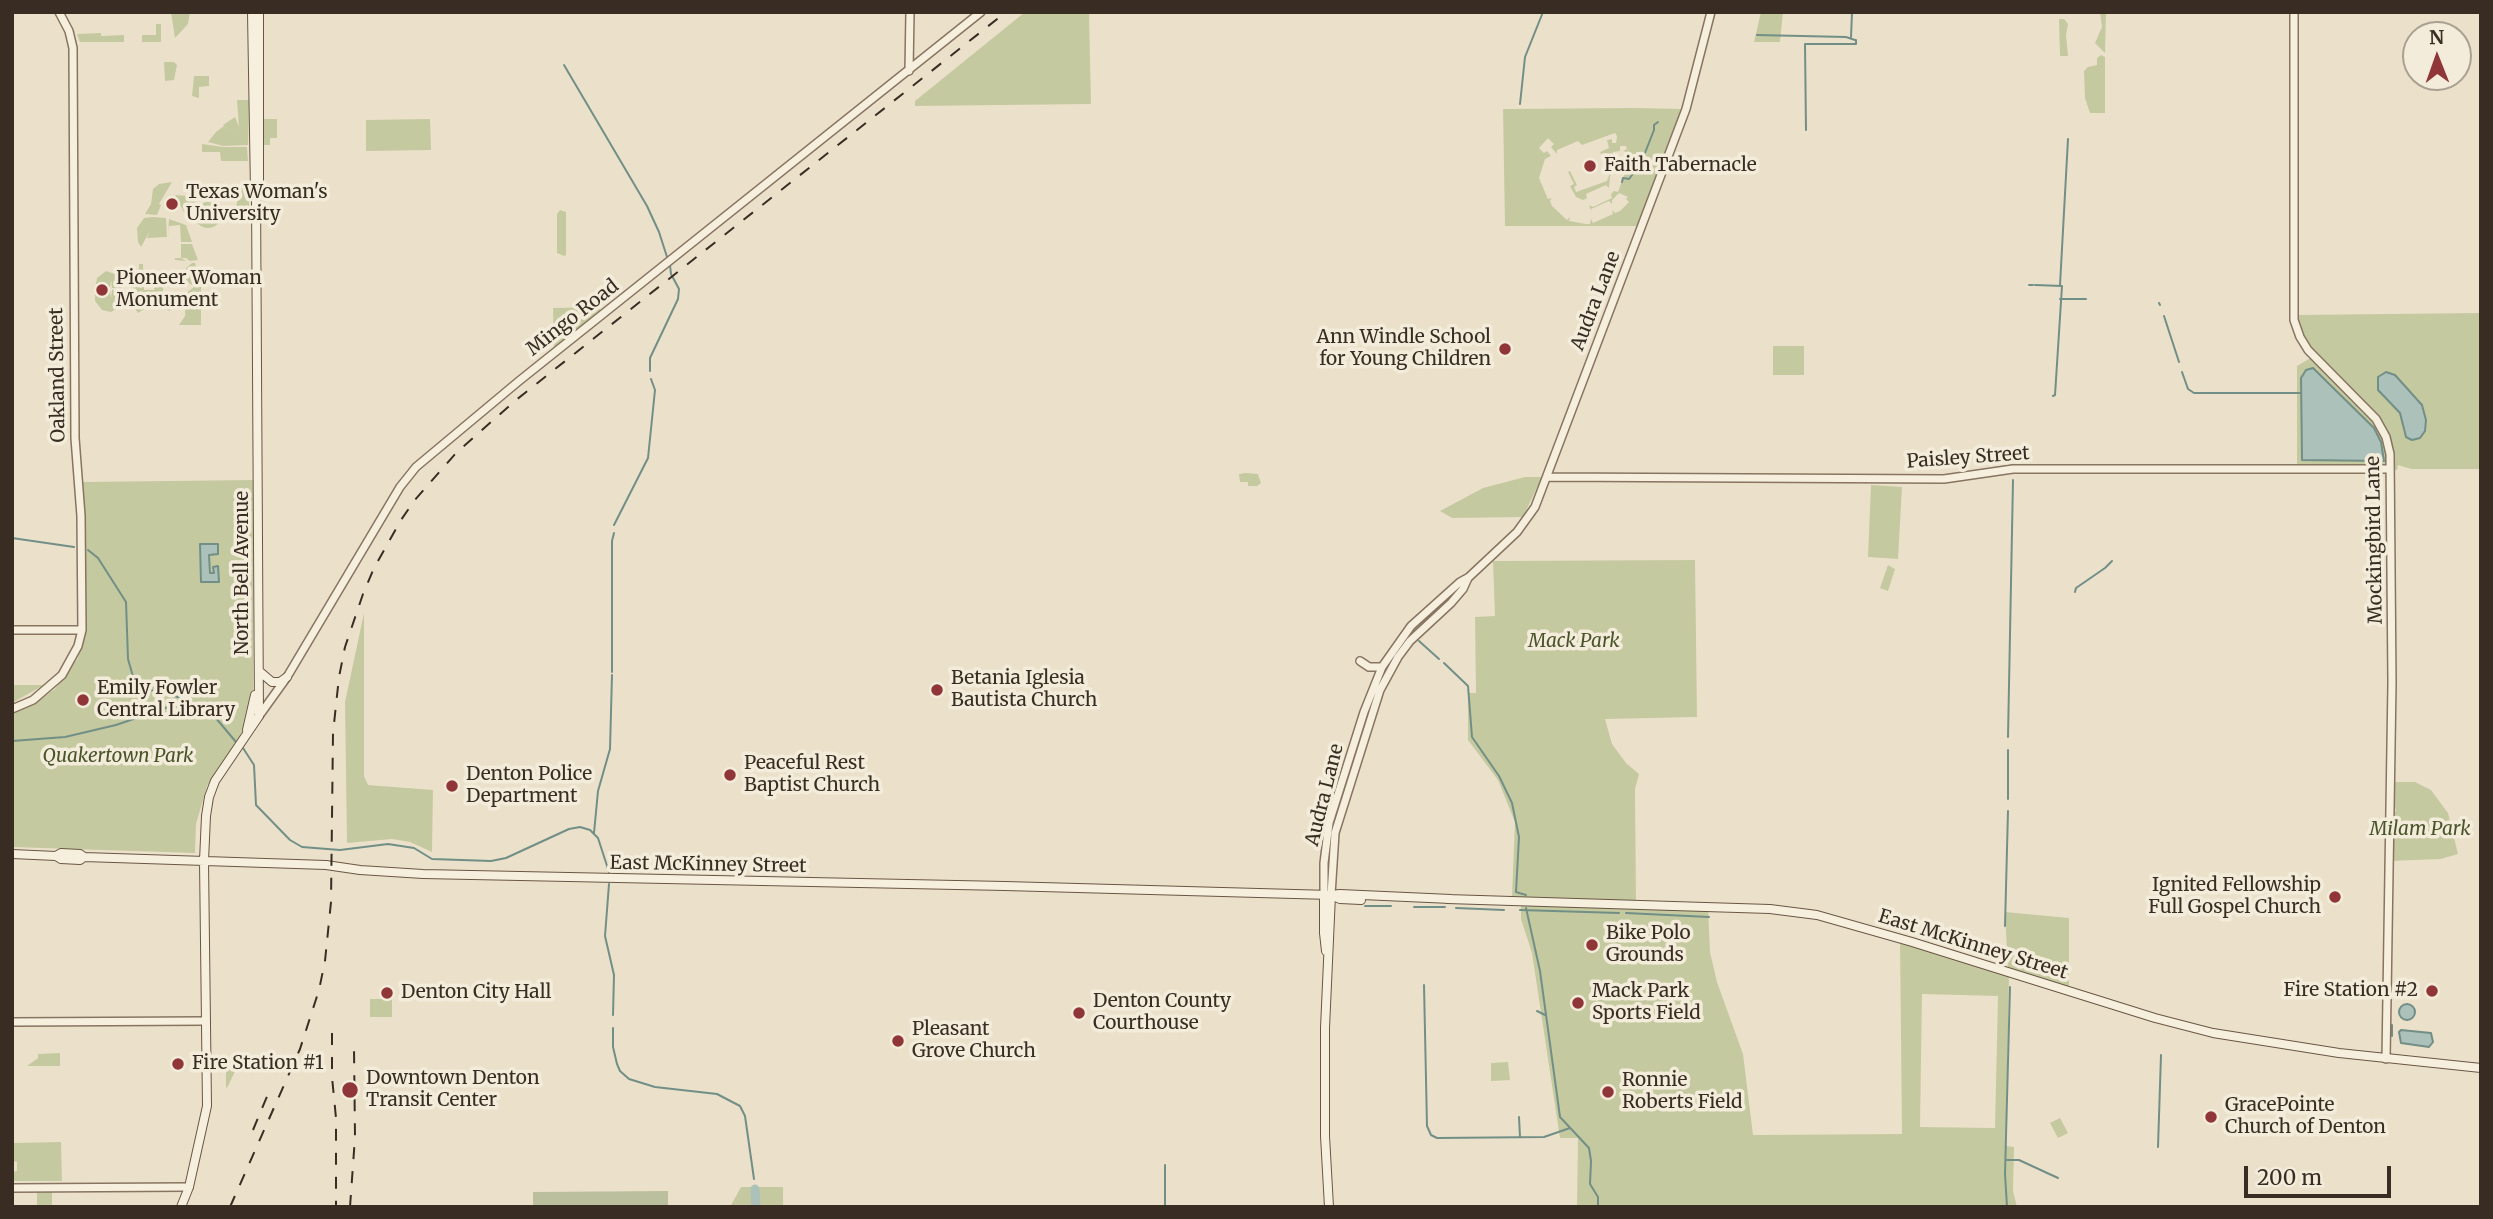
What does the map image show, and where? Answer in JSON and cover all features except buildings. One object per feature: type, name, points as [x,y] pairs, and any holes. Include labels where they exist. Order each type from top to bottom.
[{"type":"main road","name":"North Bell Avenue","points":[[252,12],[253,189],[256,194]]},
{"type":"main road","name":"North Bell Avenue","points":[[258,12],[259,178],[256,194],[259,716]]},
{"type":"main road","points":[[258,671],[272,682],[280,682],[287,677]]},
{"type":"main road","points":[[244,741],[255,699],[258,671]]},
{"type":"main road","points":[[181,1207],[189,1187],[207,1105],[204,834],[209,797],[215,781],[259,716]]},
{"type":"main road","name":"East McKinney Street","points":[[12,854],[56,856],[61,853],[80,854],[84,857],[332,865],[360,870],[423,874],[1366,894],[1770,909],[1817,915],[2195,1029],[2386,1059],[2481,1068]]},
{"type":"main road","points":[[1328,895],[1324,933],[1327,959],[1325,1136],[1329,1207]]},
{"type":"street","name":"Oakland Street","points":[[12,709],[43,693],[62,676],[78,646],[82,629],[81,516],[75,442],[73,48],[69,31],[59,12]]},
{"type":"street","points":[[909,71],[911,12]]},
{"type":"street","name":"Mingo Road","points":[[259,716],[287,677],[400,487],[416,467],[519,381],[981,12]]},
{"type":"street","name":"Audra Lane","points":[[1341,799],[1364,712],[1382,667],[1396,645],[1428,610],[1469,577],[1526,521],[1535,507],[1686,109],[1711,12]]},
{"type":"street","name":"Mockingbird Lane","points":[[2294,12],[2294,320],[2306,347],[2380,425],[2389,445],[2392,683],[2386,1059]]},
{"type":"street","name":"Paisley Street","points":[[1547,477],[1944,479],[2010,469],[2390,469]]},
{"type":"street","name":"Audra Lane","points":[[1328,895],[1326,839],[1387,676],[1410,641],[1463,589],[1469,577]]},
{"type":"street","points":[[1428,610],[1435,617]]},
{"type":"street","points":[[12,631],[82,629]]},
{"type":"street","points":[[1360,661],[1368,667],[1382,667]]},
{"type":"street","points":[[12,1022],[206,1021]]},
{"type":"street","points":[[12,1188],[189,1187]]},
{"type":"green space","points":[[171,12],[190,12],[188,24],[175,38]]},
{"type":"green space","points":[[1025,12],[1089,12],[1091,104],[915,106],[915,101]]},
{"type":"green space","points":[[1761,12],[1783,12],[1780,42],[1754,42]]},
{"type":"green space","points":[[2100,12],[2106,12],[2105,53],[2095,43],[2102,27]]},
{"type":"green space","points":[[2059,19],[2064,19],[2068,24],[2068,56],[2060,56]]},
{"type":"green space","points":[[156,24],[161,24],[161,42],[142,42],[142,35],[156,35]]},
{"type":"green space","points":[[101,33],[101,36],[124,35],[124,42],[80,42],[77,34]]},
{"type":"green space","points":[[2101,55],[2105,57],[2105,113],[2090,113],[2085,98],[2084,71],[2097,65],[2097,58]]},
{"type":"green space","points":[[164,62],[174,62],[177,65],[174,80],[165,81]]},
{"type":"green space","points":[[194,76],[209,76],[209,86],[199,87],[199,98],[192,96]]},
{"type":"green space","points":[[237,100],[249,100],[248,145],[223,146],[208,142],[224,126],[241,139],[223,125],[235,117],[239,127]]},
{"type":"green space","points":[[1503,109],[1686,109],[1642,226],[1505,226]],"holes":[[[1615,133],[1616,143],[1612,143],[1612,139],[1607,140],[1609,148],[1600,152],[1605,153],[1612,167],[1607,181],[1576,192],[1574,187],[1577,185],[1570,171],[1568,172],[1574,184],[1570,186],[1576,197],[1583,200],[1587,198],[1586,194],[1606,185],[1609,188],[1610,176],[1617,166],[1613,165],[1613,152],[1620,151],[1620,146],[1626,146],[1627,149],[1623,151],[1627,152],[1627,165],[1623,167],[1626,170],[1618,192],[1614,191],[1612,198],[1593,207],[1589,205],[1592,213],[1591,209],[1609,201],[1612,204],[1612,200],[1619,193],[1628,197],[1626,199],[1629,202],[1620,211],[1615,213],[1612,210],[1613,214],[1593,223],[1591,219],[1590,224],[1569,221],[1570,217],[1567,220],[1552,206],[1552,198],[1548,199],[1539,178],[1545,159],[1551,156],[1539,148],[1548,138],[1554,144],[1551,147],[1557,154],[1557,150],[1578,141],[1582,145]]]},
{"type":"green space","points":[[264,119],[277,119],[277,138],[270,138],[270,145],[263,145]]},
{"type":"green space","points":[[430,119],[431,150],[366,151],[366,120]]},
{"type":"green space","points":[[202,144],[247,147],[248,161],[221,161],[220,152],[202,152]]},
{"type":"green space","points":[[172,182],[159,204],[161,205],[157,215],[145,214],[151,204],[153,189],[159,184]]},
{"type":"green space","points":[[242,182],[249,182],[249,214],[236,213],[238,190]]},
{"type":"green space","points":[[175,195],[202,198],[193,204],[190,213],[185,214]]},
{"type":"green space","points":[[208,202],[217,206],[221,215],[217,224],[208,228],[199,224],[195,215],[199,206]]},
{"type":"green space","points":[[560,210],[566,212],[564,256],[557,253],[557,214]]},
{"type":"green space","points":[[144,218],[166,218],[167,237],[147,238],[150,231],[141,247],[137,228]]},
{"type":"green space","points":[[169,219],[186,225],[192,242],[181,242],[180,225],[169,226],[168,239]]},
{"type":"green space","points":[[181,244],[192,244],[198,260],[181,258]]},
{"type":"green space","points":[[195,263],[201,286],[186,281],[186,268]]},
{"type":"green space","points":[[139,264],[143,264],[144,290],[154,290],[154,284],[163,284],[163,306],[171,307],[170,311],[152,304],[138,313],[132,304],[135,301],[135,289],[130,287],[130,278],[139,269]]},
{"type":"green space","points":[[106,271],[118,275],[122,288],[112,288],[111,280],[110,288],[98,285],[95,289],[97,278]]},
{"type":"green space","points":[[194,287],[201,287],[201,325],[179,325],[185,316],[186,293]]},
{"type":"green space","points":[[95,290],[98,294],[107,294],[107,290],[110,290],[111,298],[112,290],[121,290],[121,306],[111,312],[102,310],[95,301]]},
{"type":"green space","points":[[598,307],[600,313],[554,349],[553,308]]},
{"type":"green space","points":[[2481,313],[2481,469],[2411,469],[2398,465],[2397,470],[2297,468],[2297,366],[2314,356],[2304,345],[2293,315]],"holes":[[[2393,373],[2419,400],[2425,415],[2404,434],[2400,413],[2377,386]]]},
{"type":"green space","points":[[1773,346],[1804,346],[1804,375],[1773,375]]},
{"type":"green space","points":[[1239,474],[1258,474],[1261,483],[1248,486],[1248,482],[1240,482]]},
{"type":"green space","points":[[1525,477],[1542,477],[1523,517],[1452,518],[1440,511],[1483,488]]},
{"type":"green space","name":"Quakertown Park","points":[[253,480],[253,696],[240,736],[207,786],[196,824],[195,853],[12,847],[12,713],[35,703],[55,689],[78,658],[86,631],[83,482]]},
{"type":"green space","points":[[1871,485],[1902,487],[1898,559],[1868,557]]},
{"type":"green space","name":"Mack Park","points":[[1695,560],[1697,717],[1605,719],[1612,744],[1626,763],[1639,774],[1635,789],[1636,905],[1708,907],[1710,952],[1717,982],[1743,1054],[1753,1135],[1902,1134],[1900,938],[2008,971],[2005,912],[2069,918],[2069,991],[2009,972],[2006,1146],[2014,1147],[2013,1191],[2017,1207],[1577,1207],[1578,1138],[1560,1138],[1532,953],[1521,919],[1521,902],[1512,896],[1515,822],[1498,780],[1468,740],[1468,693],[1476,693],[1475,617],[1495,616],[1493,561]],"holes":[[[1922,994],[1998,996],[1995,1128],[1920,1127]]]},
{"type":"green space","points":[[1888,565],[1895,569],[1888,591],[1880,588]]},
{"type":"green space","points":[[364,613],[364,776],[368,785],[433,790],[432,852],[410,842],[392,839],[347,843],[345,702]]},
{"type":"green space","points":[[12,685],[44,685],[12,703]]},
{"type":"green space","name":"Milam Park","points":[[2390,782],[2415,782],[2431,790],[2448,813],[2458,854],[2441,859],[2389,861],[2390,814],[2396,811],[2395,807],[2390,805]]},
{"type":"green space","points":[[370,999],[392,999],[392,1017],[370,1017]]},
{"type":"green space","points":[[60,1053],[60,1066],[27,1066],[38,1058],[38,1054]]},
{"type":"green space","points":[[226,1061],[240,1061],[227,1088],[226,1087]]},
{"type":"green space","points":[[1508,1062],[1510,1080],[1491,1081],[1491,1063]]},
{"type":"green space","points":[[2060,1118],[2068,1133],[2058,1138],[2050,1123]]},
{"type":"green space","points":[[61,1142],[62,1181],[12,1181],[12,1172],[17,1171],[17,1162],[12,1161],[12,1143]]},
{"type":"green space","points":[[741,1187],[783,1187],[783,1207],[730,1207]]},
{"type":"green space","points":[[668,1191],[668,1207],[533,1207],[533,1192]]},
{"type":"green space","points":[[37,1192],[52,1192],[52,1207],[37,1207]]},
{"type":"water","points":[[2313,368],[2374,428],[2381,442],[2384,461],[2302,460],[2301,378],[2306,370]]},
{"type":"water","points":[[2386,372],[2395,375],[2422,405],[2426,420],[2425,431],[2420,438],[2412,440],[2406,437],[2400,413],[2378,390],[2378,377]]},
{"type":"water","points":[[200,544],[218,544],[218,554],[209,555],[210,573],[214,573],[213,567],[218,566],[219,582],[201,582]]},
{"type":"water","points":[[2407,1004],[2415,1012],[2407,1020],[2399,1012]]},
{"type":"water","points":[[2401,1030],[2431,1033],[2433,1042],[2429,1047],[2401,1043]]},
{"type":"waterway","points":[[1520,104],[1525,57],[1543,12]]},
{"type":"waterway","points":[[1851,37],[1852,13]]},
{"type":"waterway","points":[[1757,35],[1846,37],[1855,40]]},
{"type":"waterway","points":[[1806,130],[1805,44],[1856,44],[1856,40]]},
{"type":"waterway","points":[[564,65],[647,206],[668,260]]},
{"type":"waterway","points":[[1622,182],[1623,178],[1629,179],[1641,163],[1654,125],[1658,122]]},
{"type":"waterway","points":[[2060,285],[2068,139]]},
{"type":"waterway","points":[[650,371],[650,358],[678,299],[679,289],[671,274],[670,265]]},
{"type":"waterway","points":[[2035,285],[2062,286],[2053,396]]},
{"type":"waterway","points":[[2060,299],[2086,299]]},
{"type":"waterway","points":[[2164,316],[2179,362]]},
{"type":"waterway","points":[[2182,372],[2188,389],[2194,393],[2301,393]]},
{"type":"waterway","points":[[614,525],[648,458],[655,390],[651,379]]},
{"type":"waterway","points":[[2008,737],[2013,480]]},
{"type":"waterway","points":[[612,672],[614,533]]},
{"type":"waterway","points":[[12,538],[74,547]]},
{"type":"waterway","points":[[88,550],[98,558],[126,602],[128,659],[134,680],[146,689],[190,700]]},
{"type":"waterway","points":[[2075,592],[2076,588],[2112,561]]},
{"type":"waterway","points":[[1419,641],[1439,659]]},
{"type":"waterway","points":[[1444,663],[1468,686],[1472,737],[1499,776],[1512,803],[1519,837],[1516,892],[1526,895]]},
{"type":"waterway","points":[[594,833],[598,791],[610,749],[612,675]]},
{"type":"waterway","points":[[12,741],[65,737],[116,725],[189,700],[215,717],[236,742]]},
{"type":"waterway","points":[[243,748],[254,765],[256,805],[290,840],[302,847],[340,850],[388,844],[414,848],[432,859],[491,861],[506,858],[569,829],[580,827],[590,830],[598,838],[609,872]]},
{"type":"waterway","points":[[2008,750],[2008,799]]},
{"type":"waterway","points":[[2005,926],[2008,811]]},
{"type":"waterway","points":[[609,884],[605,936],[614,975],[613,1015]]},
{"type":"waterway","points":[[1365,906],[1391,906]]},
{"type":"waterway","points":[[1414,907],[1445,907]]},
{"type":"waterway","points":[[1456,908],[1504,910]]},
{"type":"waterway","points":[[1526,908],[1540,971],[1560,1117],[1589,1148],[1590,1184],[1598,1197],[1598,1207]]},
{"type":"waterway","points":[[1520,910],[1619,913]]},
{"type":"waterway","points":[[1626,913],[1709,917]]},
{"type":"waterway","points":[[1424,985],[1427,1126],[1431,1135],[1437,1138],[1544,1137],[1570,1128]]},
{"type":"waterway","points":[[2007,1207],[2005,1174],[2010,987]]},
{"type":"waterway","points":[[1537,1011],[1545,1015]]},
{"type":"waterway","points":[[2392,1025],[2392,1036]]},
{"type":"waterway","points":[[613,1028],[617,1064],[629,1079],[655,1087],[717,1094],[740,1106],[745,1116],[754,1179]]},
{"type":"waterway","points":[[2158,1147],[2161,1055]]},
{"type":"waterway","points":[[1519,1117],[1520,1137]]},
{"type":"waterway","points":[[2007,1160],[2019,1160],[2058,1178]]},
{"type":"waterway","points":[[1165,1165],[1165,1207]]},
{"type":"waterway","points":[[755,1189],[756,1207]]},
{"type":"railway","points":[[230,1207],[300,1049],[319,990],[331,902],[333,733],[339,677],[345,647],[363,594],[401,520],[456,453],[516,400],[1006,12]]},
{"type":"railway","points":[[332,1033],[336,1207]]},
{"type":"railway","points":[[350,1207],[355,1137],[354,1048]]},
{"type":"railway","points":[[253,1130],[268,1094]]},
{"type":"place","name":"Faith Tabernacle","points":[[1590,166]]},
{"type":"place","name":"Texas Woman's University","points":[[172,204]]},
{"type":"place","name":"Pioneer Woman Monument","points":[[102,290]]},
{"type":"place","name":"Ann Windle School for Young Children","points":[[1505,349]]},
{"type":"place","name":"Betania Iglesia Bautista Church","points":[[937,690]]},
{"type":"place","name":"Emily Fowler Central Library","points":[[83,700]]},
{"type":"place","name":"Peaceful Rest Baptist Church","points":[[730,775]]},
{"type":"place","name":"Denton Police Department","points":[[452,786]]},
{"type":"place","name":"Ignited Fellowship Full Gospel Church","points":[[2335,897]]},
{"type":"place","name":"Bike Polo Grounds","points":[[1592,945]]},
{"type":"place","name":"Fire Station #2","points":[[2432,991]]},
{"type":"place","name":"Denton City Hall","points":[[387,993]]},
{"type":"place","name":"Mack Park Sports Field","points":[[1578,1003]]},
{"type":"place","name":"Denton County Courthouse","points":[[1079,1013]]},
{"type":"place","name":"Pleasant Grove Church","points":[[898,1041]]},
{"type":"place","name":"Fire Station #1","points":[[178,1064]]},
{"type":"place","name":"Downtown Denton Transit Center","points":[[350,1090]]},
{"type":"place","name":"Ronnie Roberts Field","points":[[1608,1092]]},
{"type":"place","name":"GracePointe Church of Denton","points":[[2211,1117]]}]
